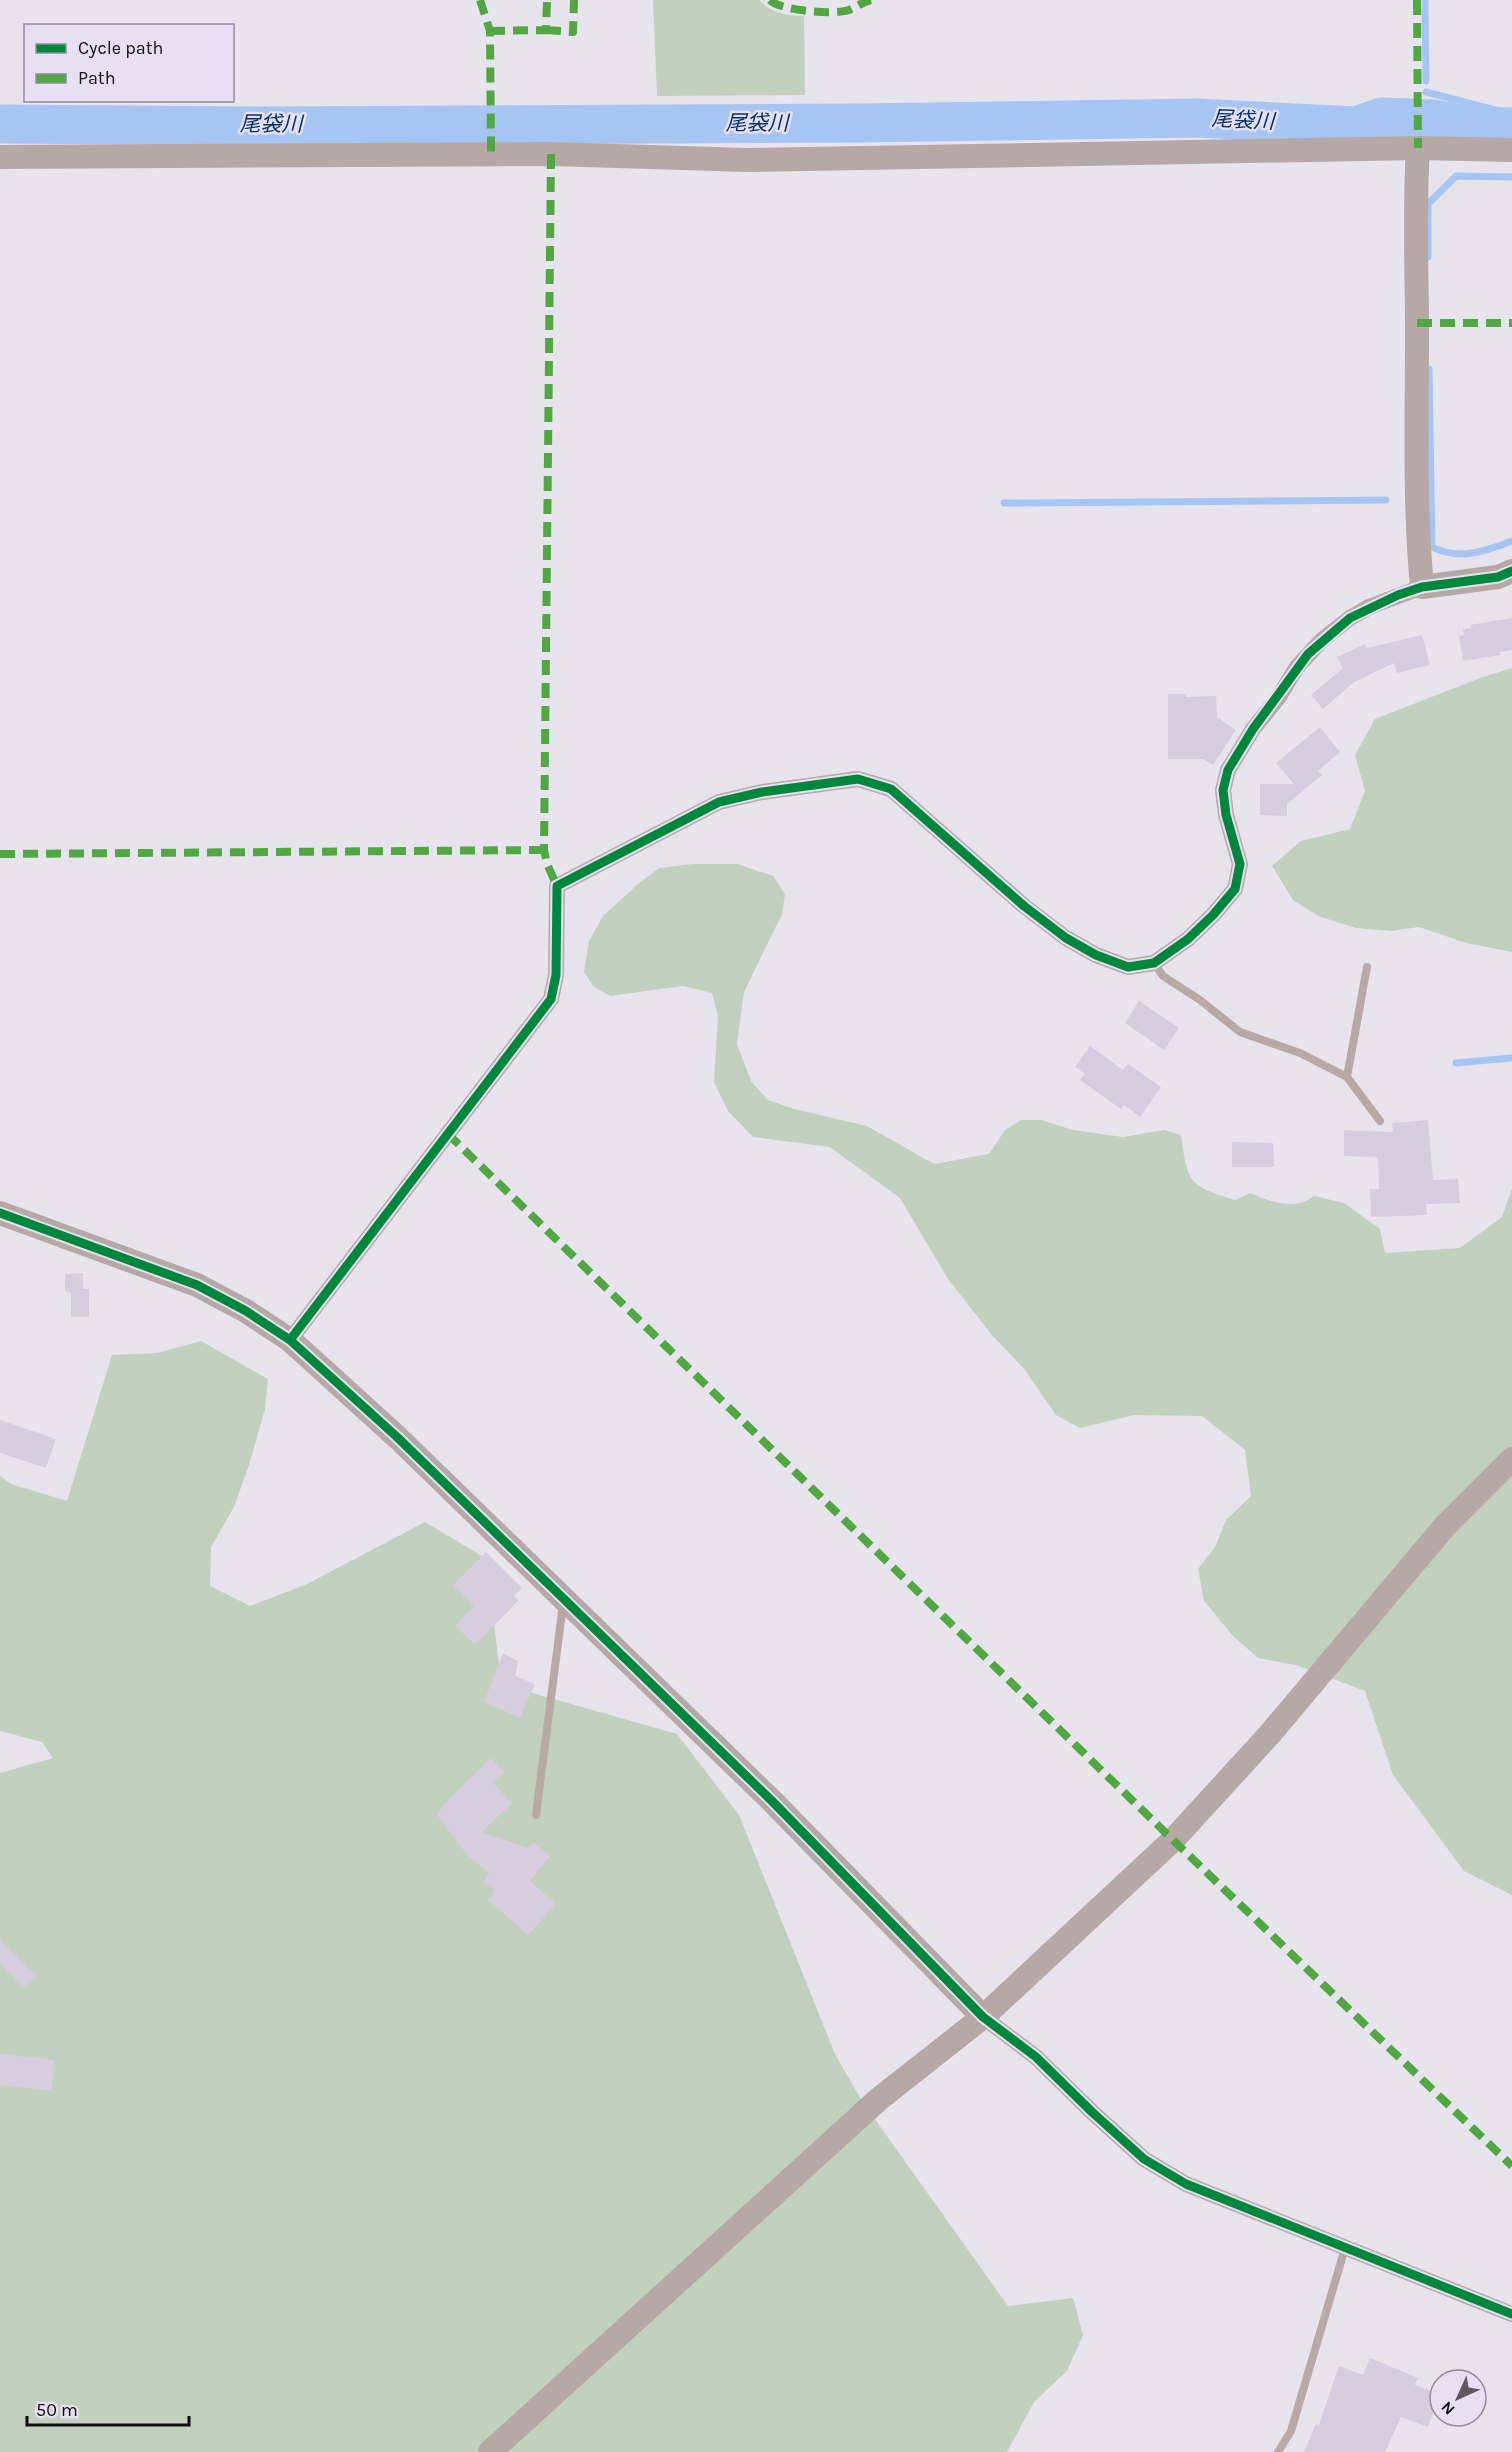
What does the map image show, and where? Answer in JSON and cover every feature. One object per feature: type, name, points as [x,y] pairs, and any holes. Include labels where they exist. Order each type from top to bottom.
[{"type":"street","points":[[1418,148],[1414,202],[1417,323],[1417,531],[1422,587]]},
{"type":"street","points":[[0,157],[551,154],[748,160],[1418,148],[1512,150]]},
{"type":"street","points":[[290,1340],[551,999],[556,975],[557,886],[719,802],[762,792],[858,778],[891,789],[1024,906],[1066,938],[1096,955],[1128,967],[1155,963],[1188,939],[1235,889],[1240,864],[1226,815],[1223,790],[1228,770],[1253,729],[1278,698],[1297,667],[1334,629],[1369,607],[1422,587],[1498,577],[1512,571]]},
{"type":"street","points":[[0,1213],[197,1285],[246,1311],[290,1340],[397,1437],[772,1801],[983,2017],[1035,2057],[1144,2159],[1186,2184],[1512,2314]]},
{"type":"street","points":[[490,2452],[879,2099],[983,2017],[1173,1840],[1269,1736],[1445,1526],[1512,1459]]},
{"type":"lane","points":[[1155,963],[1163,976],[1200,1000],[1240,1032],[1300,1053],[1347,1077],[1380,1121]]},
{"type":"lane","points":[[1347,1077],[1367,967]]},
{"type":"lane","points":[[536,1815],[564,1599]]},
{"type":"lane","points":[[1278,2452],[1291,2431],[1345,2248]]},
{"type":"green space","points":[[653,0],[759,0],[779,13],[804,16],[805,95],[657,96]]},
{"type":"green space","points":[[1512,668],[1512,952],[1466,943],[1419,927],[1391,931],[1356,928],[1318,916],[1293,900],[1272,866],[1301,841],[1350,829],[1365,791],[1355,755],[1375,719]]},
{"type":"green space","points":[[693,864],[737,864],[773,876],[785,894],[782,914],[744,992],[737,1044],[751,1081],[768,1100],[794,1109],[867,1126],[934,1164],[989,1154],[1005,1130],[1021,1120],[1041,1120],[1073,1130],[1123,1137],[1164,1130],[1181,1135],[1189,1173],[1199,1186],[1235,1200],[1250,1193],[1283,1204],[1307,1201],[1314,1196],[1344,1203],[1380,1229],[1385,1253],[1460,1248],[1502,1217],[1512,1188],[1512,1895],[1464,1871],[1393,1775],[1365,1691],[1296,1665],[1258,1658],[1233,1636],[1204,1601],[1198,1569],[1215,1547],[1226,1520],[1251,1496],[1245,1450],[1202,1416],[1134,1415],[1080,1428],[1056,1415],[1025,1370],[992,1335],[948,1279],[900,1198],[830,1147],[753,1137],[728,1111],[714,1082],[718,1016],[712,993],[683,986],[610,996],[593,986],[584,972],[589,941],[603,916],[659,868]]},
{"type":"green space","points":[[201,1341],[268,1379],[265,1409],[249,1465],[234,1507],[211,1547],[210,1586],[250,1606],[305,1585],[425,1522],[487,1559],[501,1684],[677,1734],[739,1815],[835,2054],[862,2101],[1008,2306],[1073,2298],[1083,2335],[1067,2371],[1034,2402],[1007,2452],[0,2452],[0,1773],[53,1758],[42,1742],[0,1731],[0,1476],[11,1484],[67,1501],[112,1355],[157,1353]]},
{"type":"building","points":[[1512,618],[1512,650],[1500,652],[1500,655],[1463,661],[1459,636],[1464,635],[1463,629],[1471,628],[1470,625]]},
{"type":"building","points":[[1422,635],[1430,665],[1397,673],[1394,663],[1354,682],[1323,709],[1311,695],[1343,668],[1337,657],[1365,644],[1367,648]]},
{"type":"building","points":[[1168,694],[1186,694],[1186,697],[1216,696],[1217,717],[1236,730],[1213,765],[1203,759],[1168,759]]},
{"type":"building","points":[[1320,727],[1340,752],[1318,771],[1322,775],[1287,804],[1287,816],[1260,815],[1260,784],[1294,784],[1276,763]]},
{"type":"building","points":[[1139,1001],[1179,1028],[1164,1050],[1125,1023]]},
{"type":"building","points":[[1090,1046],[1123,1070],[1128,1064],[1161,1087],[1140,1117],[1124,1105],[1121,1109],[1080,1080],[1085,1074],[1075,1067]]},
{"type":"building","points":[[1428,1120],[1433,1180],[1458,1179],[1460,1203],[1426,1204],[1427,1215],[1371,1217],[1370,1189],[1379,1189],[1378,1157],[1344,1156],[1344,1130],[1393,1132],[1392,1123]]},
{"type":"building","points":[[1232,1142],[1273,1143],[1274,1167],[1232,1167]]},
{"type":"building","points":[[83,1273],[83,1289],[89,1289],[89,1317],[71,1317],[71,1293],[65,1291],[65,1274]]},
{"type":"building","points":[[0,1420],[56,1439],[46,1468],[0,1453]]},
{"type":"building","points":[[486,1552],[522,1588],[514,1596],[519,1600],[475,1645],[455,1626],[474,1606],[453,1585]]},
{"type":"building","points":[[503,1653],[518,1661],[515,1676],[535,1684],[520,1718],[484,1702]]},
{"type":"building","points":[[491,1758],[505,1772],[493,1783],[512,1803],[482,1832],[528,1848],[533,1842],[550,1856],[530,1881],[556,1904],[528,1935],[488,1900],[495,1890],[483,1883],[489,1873],[467,1855],[437,1815],[445,1803]]},
{"type":"building","points":[[0,1940],[37,1976],[25,1988],[0,1964]]},
{"type":"building","points":[[0,2054],[55,2060],[51,2091],[0,2085]]},
{"type":"building","points":[[1370,2358],[1418,2378],[1415,2385],[1428,2390],[1428,2427],[1401,2417],[1385,2452],[1304,2452],[1316,2424],[1319,2425],[1339,2366],[1363,2375]]},
{"type":"waterway","points":[[1425,0],[1426,81]]},
{"type":"waterway","points":[[1426,92],[1499,111],[1512,111]]},
{"type":"waterway","name":"尾袋川","points":[[1427,111],[1427,127]]},
{"type":"waterway","name":"尾袋川","points":[[0,124],[266,126],[861,123],[1196,118],[1356,126],[1382,117],[1433,119],[1477,127],[1512,127]]},
{"type":"waterway","points":[[1428,204],[1456,176],[1512,177]]},
{"type":"waterway","points":[[1428,206],[1428,257]]},
{"type":"waterway","points":[[1429,369],[1432,547],[1462,554],[1482,551],[1512,541]]},
{"type":"waterway","points":[[1004,503],[1386,500]]},
{"type":"waterway","points":[[1456,1063],[1512,1058]]},
{"type":"marked path","points":[[480,0],[490,31],[491,154]]},
{"type":"marked path","points":[[490,31],[546,30],[547,0]]},
{"type":"marked path","points":[[546,30],[573,32],[574,0]]},
{"type":"marked path","points":[[770,0],[785,7],[832,12],[849,10],[871,0]]},
{"type":"marked path","points":[[1417,0],[1418,148]]},
{"type":"marked path","points":[[551,154],[544,850],[547,864],[557,886]]},
{"type":"marked path","points":[[1417,323],[1512,323]]},
{"type":"marked path","points":[[0,854],[544,850]]},
{"type":"marked path","points":[[448,1134],[1173,1840],[1512,2166]]},
{"type":"cycle path","points":[[290,1340],[551,999],[556,975],[557,886],[719,802],[762,792],[858,779],[891,789],[1024,906],[1066,938],[1096,955],[1128,967],[1154,963],[1188,939],[1235,889],[1240,864],[1226,815],[1223,790],[1228,770],[1253,729],[1308,654],[1350,618],[1398,595],[1422,587],[1498,577],[1512,571]]},
{"type":"cycle path","points":[[0,1213],[197,1285],[246,1311],[290,1340],[397,1437],[772,1801],[983,2017],[1036,2057],[1144,2159],[1186,2184],[1512,2314]]}]
